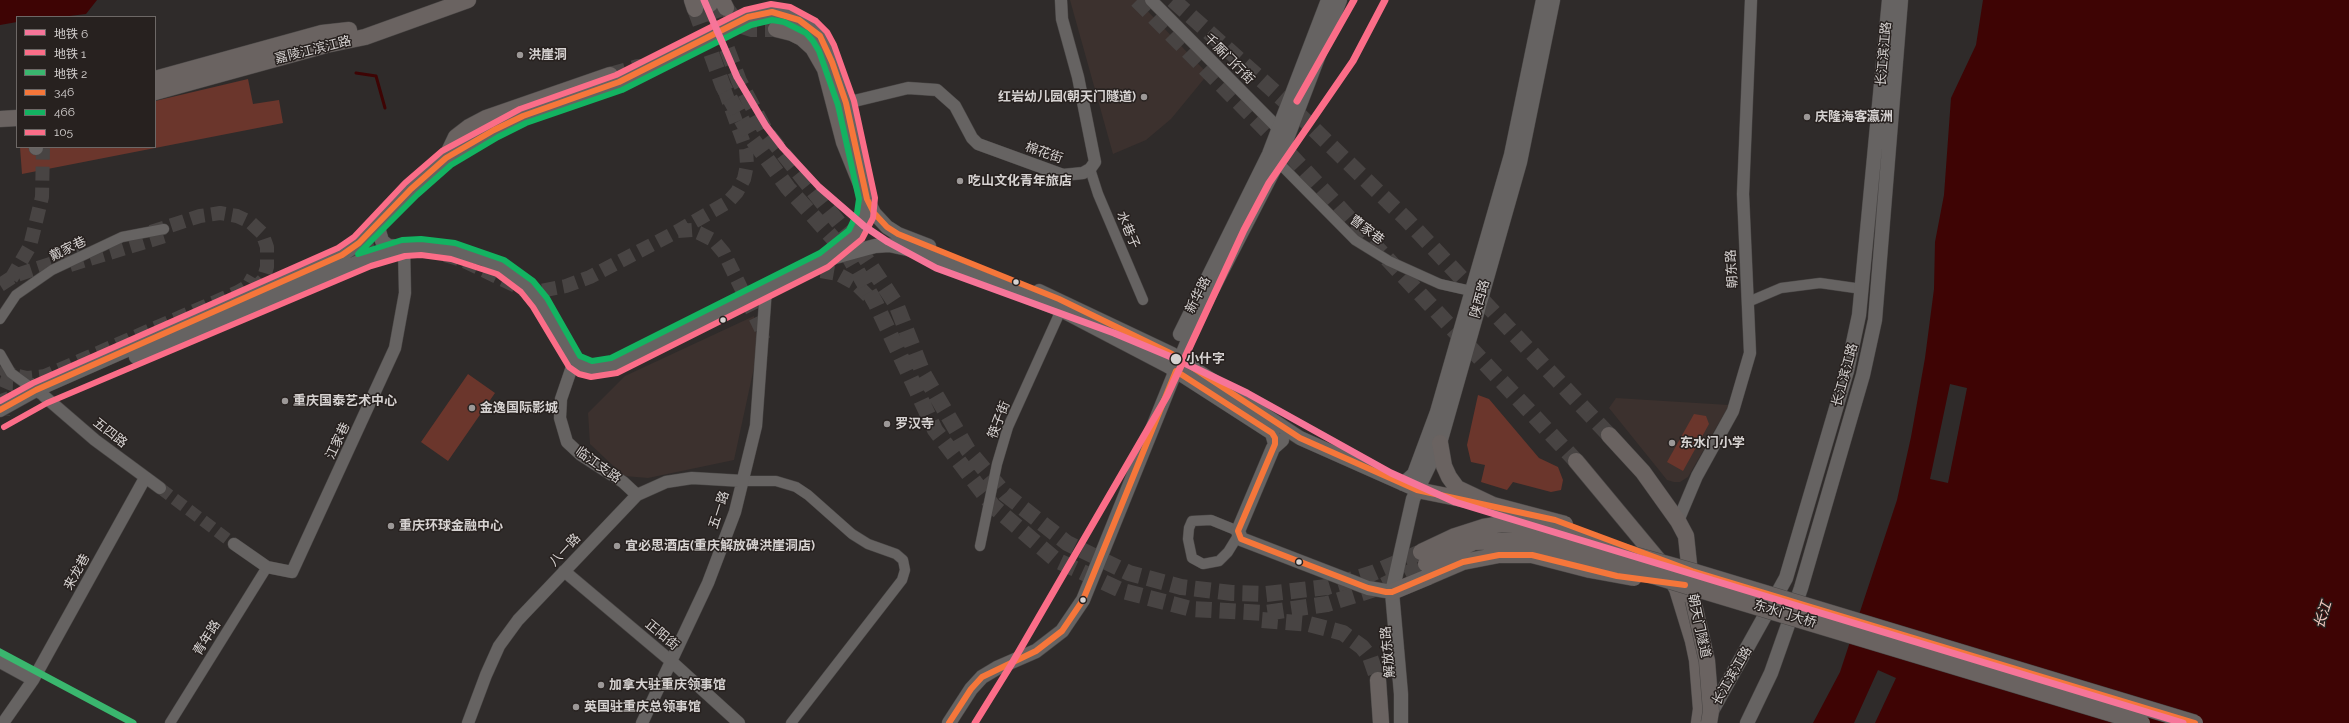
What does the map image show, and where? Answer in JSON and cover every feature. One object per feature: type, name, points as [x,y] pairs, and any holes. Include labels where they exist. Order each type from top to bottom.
[{"type":"main road","name":"嘉陵江滨江路","points":[[156,79],[322,33],[362,32],[437,0]]},
{"type":"main road","name":"嘉陵江滨江路","points":[[156,92],[326,45],[362,32],[468,0]]},
{"type":"main road","name":"新华路","points":[[939,723],[965,685],[979,670],[1029,645],[1056,625],[1074,596],[1174,363],[1195,323],[1274,158],[1328,0]]},
{"type":"main road","name":"新华路","points":[[1283,134],[1340,0]]},
{"type":"main road","name":"陕西路","points":[[1392,592],[1410,487],[1437,412],[1511,155],[1542,0]]},
{"type":"main road","name":"陕西路","points":[[1410,487],[1440,443],[1520,162],[1553,0]]},
{"type":"main road","name":"长江滨江路","points":[[1705,723],[1786,578],[1847,371],[1859,315],[1862,289],[1889,0]]},
{"type":"main road","name":"长江滨江路","points":[[1747,723],[1771,673],[1801,588],[1863,375],[1875,320],[1901,0]]},
{"type":"main road","points":[[0,420],[40,393],[336,258],[359,243],[411,189],[446,158],[494,130],[523,116],[620,82],[734,24],[760,13],[772,12],[787,14],[811,27],[820,36],[832,62],[846,103],[867,199],[865,215],[855,235],[824,260]]},
{"type":"main road","points":[[776,29],[792,33],[802,38],[814,48],[821,62],[844,142],[867,199],[879,220],[898,234],[1059,299],[1174,363],[1300,438],[1410,487],[1460,494],[1493,505],[1555,520],[1689,590]]},
{"type":"main road","points":[[446,158],[456,137],[469,127],[486,118],[610,75]]},
{"type":"main road","points":[[0,108],[16,108]]},
{"type":"main road","points":[[0,119],[16,118]]},
{"type":"main road","points":[[376,224],[382,241],[388,246],[453,250],[484,259],[515,276],[540,302],[574,361],[582,367],[592,369],[613,366],[824,260],[864,248],[889,245],[900,247],[957,267],[1061,310],[1174,363],[1272,433],[1275,444],[1238,532],[1241,539],[1368,588],[1392,592],[1425,564],[1463,562],[1499,555],[1532,555],[1617,576],[1689,590]]},
{"type":"main road","points":[[0,410],[361,261],[404,248]]},
{"type":"main road","name":"新华路","points":[[949,723],[971,689],[982,677],[997,668],[1036,651],[1062,631],[1083,600],[1174,363]]},
{"type":"main road","name":"朝天门隧道","points":[[1609,435],[1643,472],[1678,521],[1686,536],[1689,552],[1689,590],[1701,709],[1699,723]]},
{"type":"main road","points":[[1275,444],[1288,437],[1300,438]]},
{"type":"main road","points":[[1440,443],[1444,466],[1460,494]]},
{"type":"main road","name":"朝天门隧道","points":[[1576,461],[1665,568],[1689,590],[1707,661],[1711,711],[1709,723]]},
{"type":"main road","name":"东水门大桥","points":[[1425,564],[1455,536],[1483,527],[1502,524],[1532,526],[1559,533],[1689,590],[2142,723]]},
{"type":"main road","name":"解放东路","points":[[1368,588],[1380,598],[1384,608],[1392,723]]},
{"type":"main road","name":"东水门大桥","points":[[1689,590],[2195,723]]},
{"type":"main road","name":"解放东路","points":[[1392,592],[1401,694],[1401,723]]},
{"type":"main road","points":[[1378,680],[1380,723]]},
{"type":"street","points":[[1061,0],[1062,19],[1078,77],[1095,162],[1090,169]]},
{"type":"street","name":"千厮门行街","points":[[1151,0],[1283,134]]},
{"type":"street","name":"朝东路","points":[[1678,521],[1697,476],[1733,411],[1750,353],[1743,194],[1751,0]]},
{"type":"street","name":"棉花街","points":[[846,103],[908,88],[937,90],[954,106],[972,138],[978,144],[1063,175],[1083,173],[1090,169]]},
{"type":"street","name":"曹家巷","points":[[1274,158],[1355,240],[1388,261],[1434,281],[1471,291]]},
{"type":"street","name":"水巷子","points":[[1090,169],[1098,194],[1143,300]]},
{"type":"street","name":"戴家巷","points":[[0,319],[16,295],[52,270],[122,237],[164,230]]},
{"type":"street","name":"江家巷","points":[[267,567],[292,572],[395,348],[405,293],[404,248]]},
{"type":"street","points":[[1748,302],[1781,288],[1820,283],[1862,289]]},
{"type":"street","name":"五一路","points":[[642,723],[672,662],[708,582],[735,512],[756,426],[766,289]]},
{"type":"street","name":"筷子街","points":[[980,546],[997,464],[1008,427],[1061,310]]},
{"type":"street","points":[[0,354],[12,374],[40,393]]},
{"type":"street","name":"临江支路","points":[[574,361],[561,399],[560,418],[567,442],[581,455],[623,482],[637,495]]},
{"type":"street","name":"五四路","points":[[40,393],[145,478],[160,488]]},
{"type":"street","name":"来龙巷","points":[[3,723],[33,680],[145,478]]},
{"type":"street","name":"八一路","points":[[468,723],[486,675],[499,646],[518,620],[637,495],[666,482],[692,478],[743,481]]},
{"type":"street","points":[[743,481],[776,481],[796,487],[808,495],[858,538],[868,544],[896,554],[903,560],[905,570],[902,580],[895,590],[791,723]]},
{"type":"street","points":[[1211,520],[1238,532],[1228,552],[1219,560],[1203,564],[1192,558],[1188,539],[1189,528],[1192,521],[1211,520]]},
{"type":"street","points":[[234,544],[267,567]]},
{"type":"street","name":"青年路","points":[[170,723],[267,567]]},
{"type":"street","name":"正阳街","points":[[564,571],[672,662],[739,723]]},
{"type":"street","points":[[0,662],[33,680]]},
{"type":"shaded area","name":"红岩幼儿园(朝天门隧道)","points":[[1070,0],[1137,0],[1208,74],[1171,119],[1146,140],[1113,154]]},
{"type":"shaded area","points":[[248,79],[253,104],[279,100],[283,123],[156,148],[156,101]]},
{"type":"shaded area","points":[[20,148],[155,148],[22,174]]},
{"type":"shaded area","points":[[754,316],[758,349],[734,460],[648,478],[624,476],[590,444],[588,413],[625,376]]},
{"type":"shaded area","points":[[468,374],[495,393],[448,461],[421,442]]},
{"type":"shaded area","points":[[1478,395],[1489,399],[1539,458],[1558,467],[1563,480],[1561,490],[1551,492],[1513,482],[1507,490],[1481,482],[1485,465],[1471,462],[1467,445]]},
{"type":"shaded area","name":"东水门小学","points":[[1616,398],[1729,405],[1688,477],[1680,482],[1674,482],[1667,480],[1609,408]]},
{"type":"shaded area","points":[[1694,414],[1706,416],[1709,424],[1683,471],[1667,462]]},
{"type":"water","points":[[0,0],[97,0],[86,14],[69,16],[16,16],[16,22],[0,25]]},
{"type":"water","name":"长江","points":[[1983,0],[2349,0],[2349,723],[1813,723],[1840,672],[1897,500],[1911,437],[1925,358],[1934,289],[1935,242],[1944,195],[1951,98],[1976,45]]},
{"type":"pier","points":[[1950,384],[1967,388],[1948,483],[1930,479]]},
{"type":"pier","points":[[1878,670],[1896,678],[1875,723],[1854,723]]},
{"type":"waterway","points":[[356,73],[376,76],[385,108]]},
{"type":"tunnel","points":[[1137,0],[1281,145],[1576,461]]},
{"type":"tunnel","points":[[1173,0],[1286,102],[1407,220],[1609,435]]},
{"type":"tunnel","points":[[710,4],[739,81],[766,132],[858,247],[896,304],[923,373],[968,450],[1005,494],[1067,543],[1129,573],[1181,587],[1232,593],[1266,594],[1327,587],[1373,573],[1421,552]]},
{"type":"tunnel","points":[[726,8],[739,25],[752,29],[776,29]]},
{"type":"tunnel","points":[[695,9],[723,86],[753,140],[788,188],[848,255],[876,304],[935,430],[993,506],[1056,560],[1123,591],[1191,609],[1266,613],[1327,604],[1378,588],[1426,564]]},
{"type":"tunnel","points":[[610,75],[638,67],[649,67]]},
{"type":"tunnel","points":[[445,255],[462,260],[522,289],[540,291],[566,286],[590,277],[678,231],[728,202],[737,192],[744,179],[747,165],[746,149],[723,86]]},
{"type":"tunnel","points":[[11,279],[30,246],[42,197],[43,148]]},
{"type":"tunnel","points":[[151,232],[200,216],[220,213],[237,216],[250,222],[262,233],[267,247],[267,267],[263,280],[247,297]]},
{"type":"tunnel","points":[[678,231],[692,230],[699,233],[713,240],[724,253],[761,329],[763,339]]},
{"type":"tunnel","points":[[70,265],[165,236]]},
{"type":"tunnel","points":[[341,257],[376,248],[397,248]]},
{"type":"tunnel","points":[[0,285],[14,276],[80,254]]},
{"type":"tunnel","points":[[799,272],[821,271],[838,274],[856,284],[876,304]]},
{"type":"tunnel","points":[[0,367],[13,375],[27,378],[45,376],[238,292],[248,286],[253,277]]},
{"type":"tunnel","points":[[0,379],[12,384],[36,385]]},
{"type":"tunnel","points":[[0,394],[4,405],[3,415]]},
{"type":"tunnel","points":[[160,488],[234,544]]},
{"type":"tunnel","points":[[1262,620],[1309,624],[1343,633],[1362,647],[1370,657],[1378,680]]},
{"type":"metro line","name":"6","points":[[704,0],[737,77],[766,126],[783,148],[819,187],[864,226],[888,242],[936,268],[1114,333],[1176,359],[1247,393],[1391,473],[1455,502],[2183,723]]},
{"type":"metro line","name":"1","points":[[1297,101],[1354,0]]},
{"type":"metro line","name":"1","points":[[975,723],[1011,665],[1167,396],[1244,230],[1269,183],[1353,61],[1385,0]]},
{"type":"metro line","name":"2","points":[[0,652],[133,723]]},
{"type":"transit line","name":"105","points":[[0,401],[33,383],[338,248],[354,237],[405,183],[442,151],[520,109],[616,75],[745,10],[771,4],[790,7],[816,21],[827,32],[834,45],[854,101],[875,198],[873,218],[862,239],[828,267],[617,373],[591,377],[579,374],[569,367],[533,307],[521,292],[497,274],[451,259],[421,255],[405,256],[371,266],[47,403],[4,427]]},
{"type":"transit line","name":"346","points":[[0,410],[36,390],[342,255],[359,243],[411,189],[446,158],[494,130],[523,116],[619,82],[748,17],[772,12],[799,20],[820,36],[832,62],[846,103],[867,199],[874,213],[887,227],[898,234],[1059,299],[1172,354],[1300,438],[1417,490],[1555,520],[1692,571],[2195,723]]},
{"type":"transit line","name":"466","points":[[772,20],[784,22],[806,33],[819,51],[838,105],[859,199],[857,213],[849,230],[820,253],[611,358],[592,361],[580,356],[547,298],[533,281],[504,260],[455,243],[421,239],[402,240],[358,254],[417,195],[451,165],[498,137],[526,123],[622,90],[751,25],[772,20]]},
{"type":"transit line","name":"346","points":[[949,723],[971,689],[982,677],[1036,651],[1062,631],[1083,600],[1176,371],[1272,433],[1275,438],[1275,444],[1238,531],[1241,539],[1368,588],[1386,592],[1392,592],[1463,562],[1499,555],[1532,555],[1617,576],[1685,585]]},
{"type":"place","name":"洪崖洞","points":[[520,55]]},
{"type":"place","name":"红岩幼儿园(朝天门隧道)","points":[[1144,97]]},
{"type":"place","name":"庆隆海客瀛洲","points":[[1807,117]]},
{"type":"place","name":"吃山文化青年旅店","points":[[960,181]]},
{"type":"place","name":"小什字","points":[[1176,359]]},
{"type":"place","name":"重庆国泰艺术中心","points":[[285,401]]},
{"type":"place","name":"金逸国际影城","points":[[472,408]]},
{"type":"place","name":"罗汉寺","points":[[887,424]]},
{"type":"place","name":"东水门小学","points":[[1672,443]]},
{"type":"place","name":"重庆环球金融中心","points":[[391,526]]},
{"type":"place","name":"宜必思酒店(重庆解放碑洪崖洞店)","points":[[617,546]]},
{"type":"place","name":"加拿大驻重庆领事馆","points":[[601,685]]},
{"type":"place","name":"英国驻重庆总领事馆","points":[[576,707]]}]
